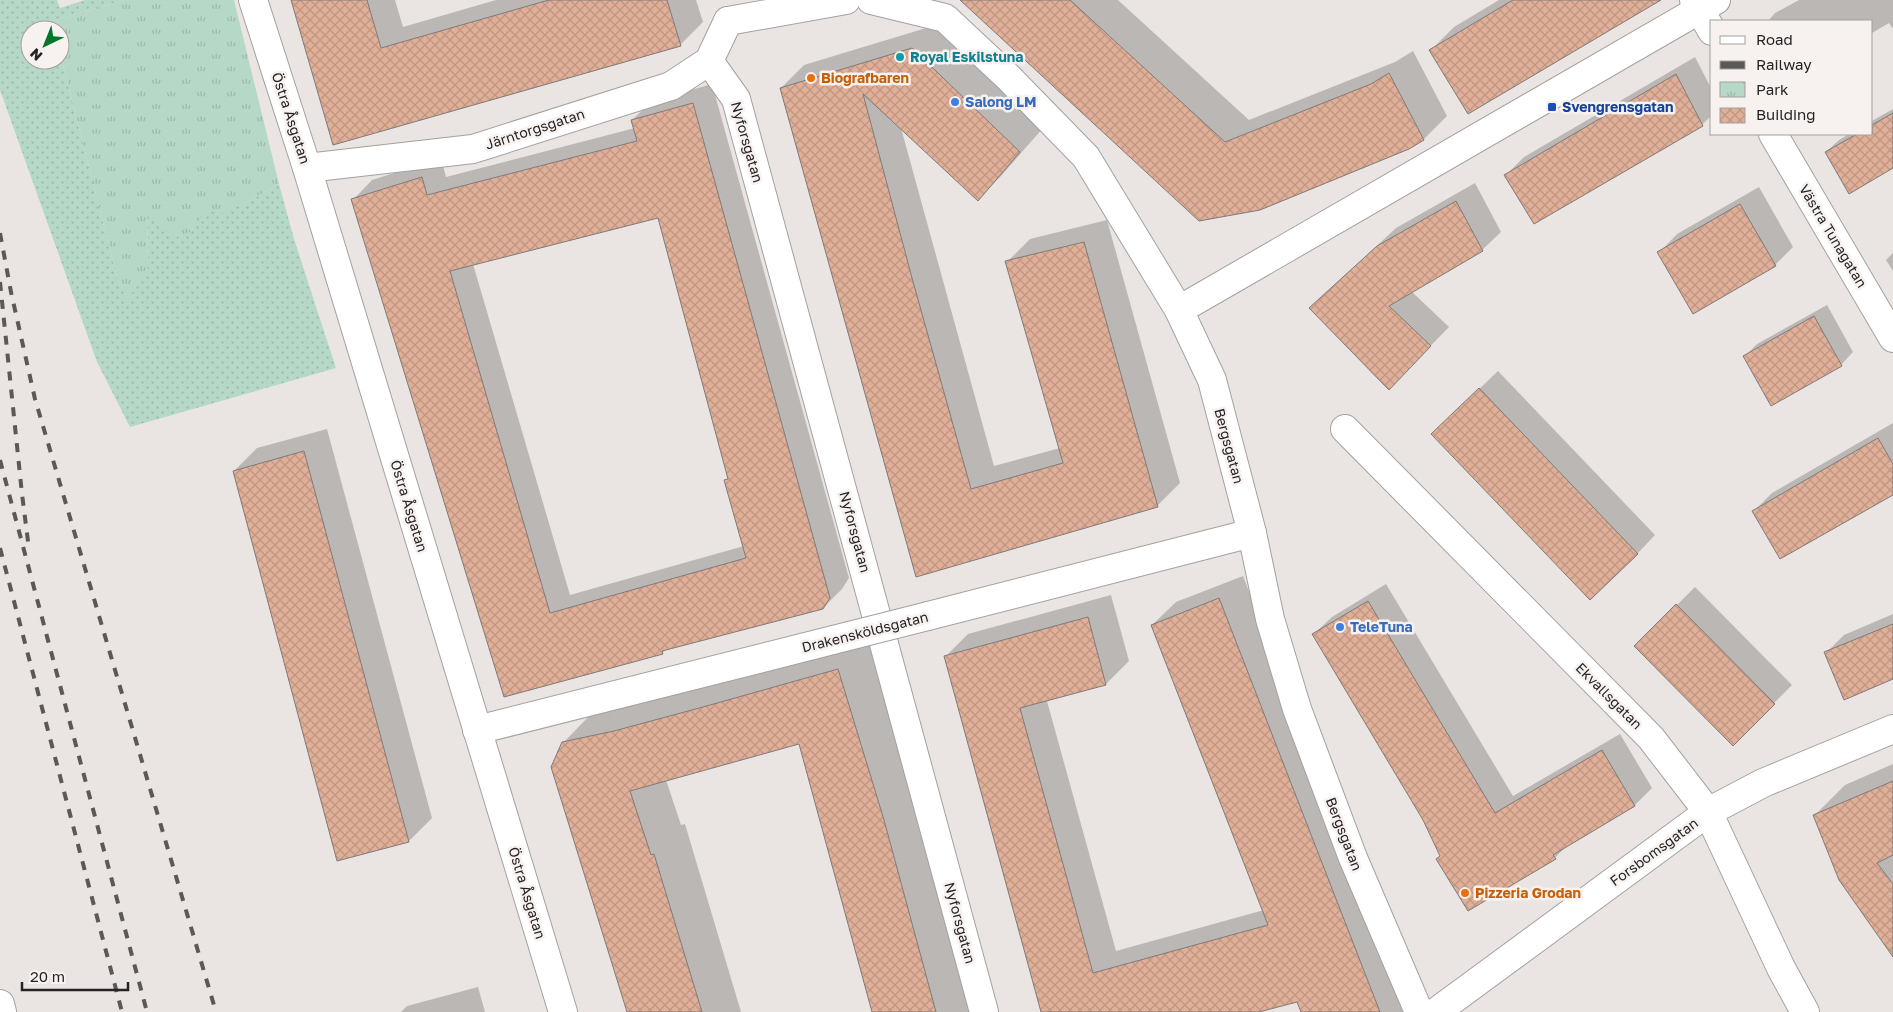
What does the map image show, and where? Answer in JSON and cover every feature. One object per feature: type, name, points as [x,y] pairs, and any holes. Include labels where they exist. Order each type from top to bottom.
[{"type":"street","name":"Östra Åsgatan","points":[[253,0],[307,168],[563,1012]]},
{"type":"street","points":[[723,10],[846,0]]},
{"type":"street","name":"Bergsgatan","points":[[890,2],[945,18],[1008,77],[1086,157],[1179,310],[1212,380],[1252,533],[1270,619],[1297,709],[1353,858],[1419,1012]]},
{"type":"street","name":"Järntorgsgatan","points":[[307,168],[473,148],[671,86],[708,60],[723,10]]},
{"type":"street","points":[[1179,310],[1705,10]]},
{"type":"street","name":"Nyforsgatan","points":[[708,60],[736,99],[984,1012]]},
{"type":"street","name":"Västra Tunagatan","points":[[1773,135],[1893,338]]},
{"type":"street","name":"Ekvallsgatan","points":[[1345,429],[1651,738],[1708,812],[1781,968],[1805,1012]]},
{"type":"street","name":"Drakensköldsgatan","points":[[477,730],[1252,533]]},
{"type":"street","name":"Forsbomsgatan","points":[[1436,1012],[1708,812],[1763,783],[1893,730]]},
{"type":"street","points":[[0,1004],[2,1012]]},
{"type":"green space","points":[[0,0],[57,0],[60,8],[85,0],[125,0],[58,20],[20,20],[20,70],[64,70],[117,277],[127,300],[148,266],[147,211],[190,232],[206,209],[243,204],[279,184],[294,239],[336,368],[130,427],[97,362],[0,90]]},
{"type":"green space","points":[[125,0],[234,0],[279,184],[221,214],[206,210],[190,232],[175,238],[147,212],[148,266],[127,301],[117,277],[64,70],[70,70],[70,20],[58,19]]},
{"type":"building","points":[[291,0],[367,0],[381,48],[549,0],[667,0],[681,46],[333,145]]},
{"type":"building","points":[[960,0],[1070,0],[1225,142],[1371,84],[1389,73],[1424,140],[1409,149],[1260,210],[1199,221]]},
{"type":"building","points":[[1513,0],[1661,0],[1468,114],[1429,50]]},
{"type":"building","points":[[912,48],[1020,152],[978,201],[863,94],[971,489],[1063,463],[1005,261],[1084,242],[1158,507],[916,577],[780,88]]},
{"type":"building","points":[[1676,74],[1703,126],[1534,224],[1504,175]]},
{"type":"building","points":[[693,103],[830,598],[823,609],[662,651],[663,654],[504,697],[351,199],[422,177],[427,195],[637,141],[631,120]],"holes":[[[658,218],[728,479],[724,480],[746,558],[550,613],[450,271]]]},
{"type":"building","points":[[1893,113],[1893,168],[1849,194],[1825,152],[1855,135],[1873,135],[1873,124]]},
{"type":"building","points":[[1456,201],[1483,251],[1389,306],[1431,346],[1389,390],[1309,308],[1377,246]]},
{"type":"building","points":[[1740,204],[1776,266],[1693,314],[1657,252]]},
{"type":"building","points":[[1814,316],[1842,366],[1771,406],[1743,356]]},
{"type":"building","points":[[1479,388],[1638,554],[1590,600],[1431,434]]},
{"type":"building","points":[[1878,438],[1893,464],[1893,495],[1780,559],[1752,511]]},
{"type":"building","points":[[304,451],[409,842],[337,861],[233,471]]},
{"type":"building","points":[[1219,598],[1380,1012],[1301,1012],[1297,1002],[1259,1012],[1041,1012],[944,656],[1088,617],[1106,685],[1020,708],[1093,973],[1268,925],[1151,625]]},
{"type":"building","points":[[1368,601],[1495,813],[1602,750],[1635,806],[1553,855],[1556,859],[1468,911],[1436,859],[1440,856],[1423,820],[1312,634]]},
{"type":"building","points":[[1676,604],[1775,704],[1733,746],[1634,646]]},
{"type":"building","points":[[1893,624],[1893,679],[1844,700],[1824,652]]},
{"type":"building","points":[[838,669],[884,820],[936,1012],[872,1012],[799,744],[630,791],[651,855],[654,854],[702,1012],[627,1012],[551,767],[562,742],[614,731]]},
{"type":"building","points":[[1893,781],[1893,855],[1877,863],[1893,884],[1893,957],[1839,880],[1813,815]]},
{"type":"railway","points":[[0,233],[35,399],[216,1012]]},
{"type":"railway","points":[[0,282],[29,549]]},
{"type":"railway","points":[[0,460],[147,1012]]},
{"type":"railway","points":[[0,548],[122,1012]]},
{"type":"place","name":"Royal Eskilstuna","points":[[900,57]]},
{"type":"place","name":"Biografbaren","points":[[811,78]]},
{"type":"place","name":"Salong LM","points":[[955,102]]},
{"type":"place","name":"Svengrensgatan","points":[[1552,107]]},
{"type":"place","name":"TeleTuna","points":[[1340,627]]},
{"type":"place","name":"Pizzeria Grodan","points":[[1465,893]]}]
